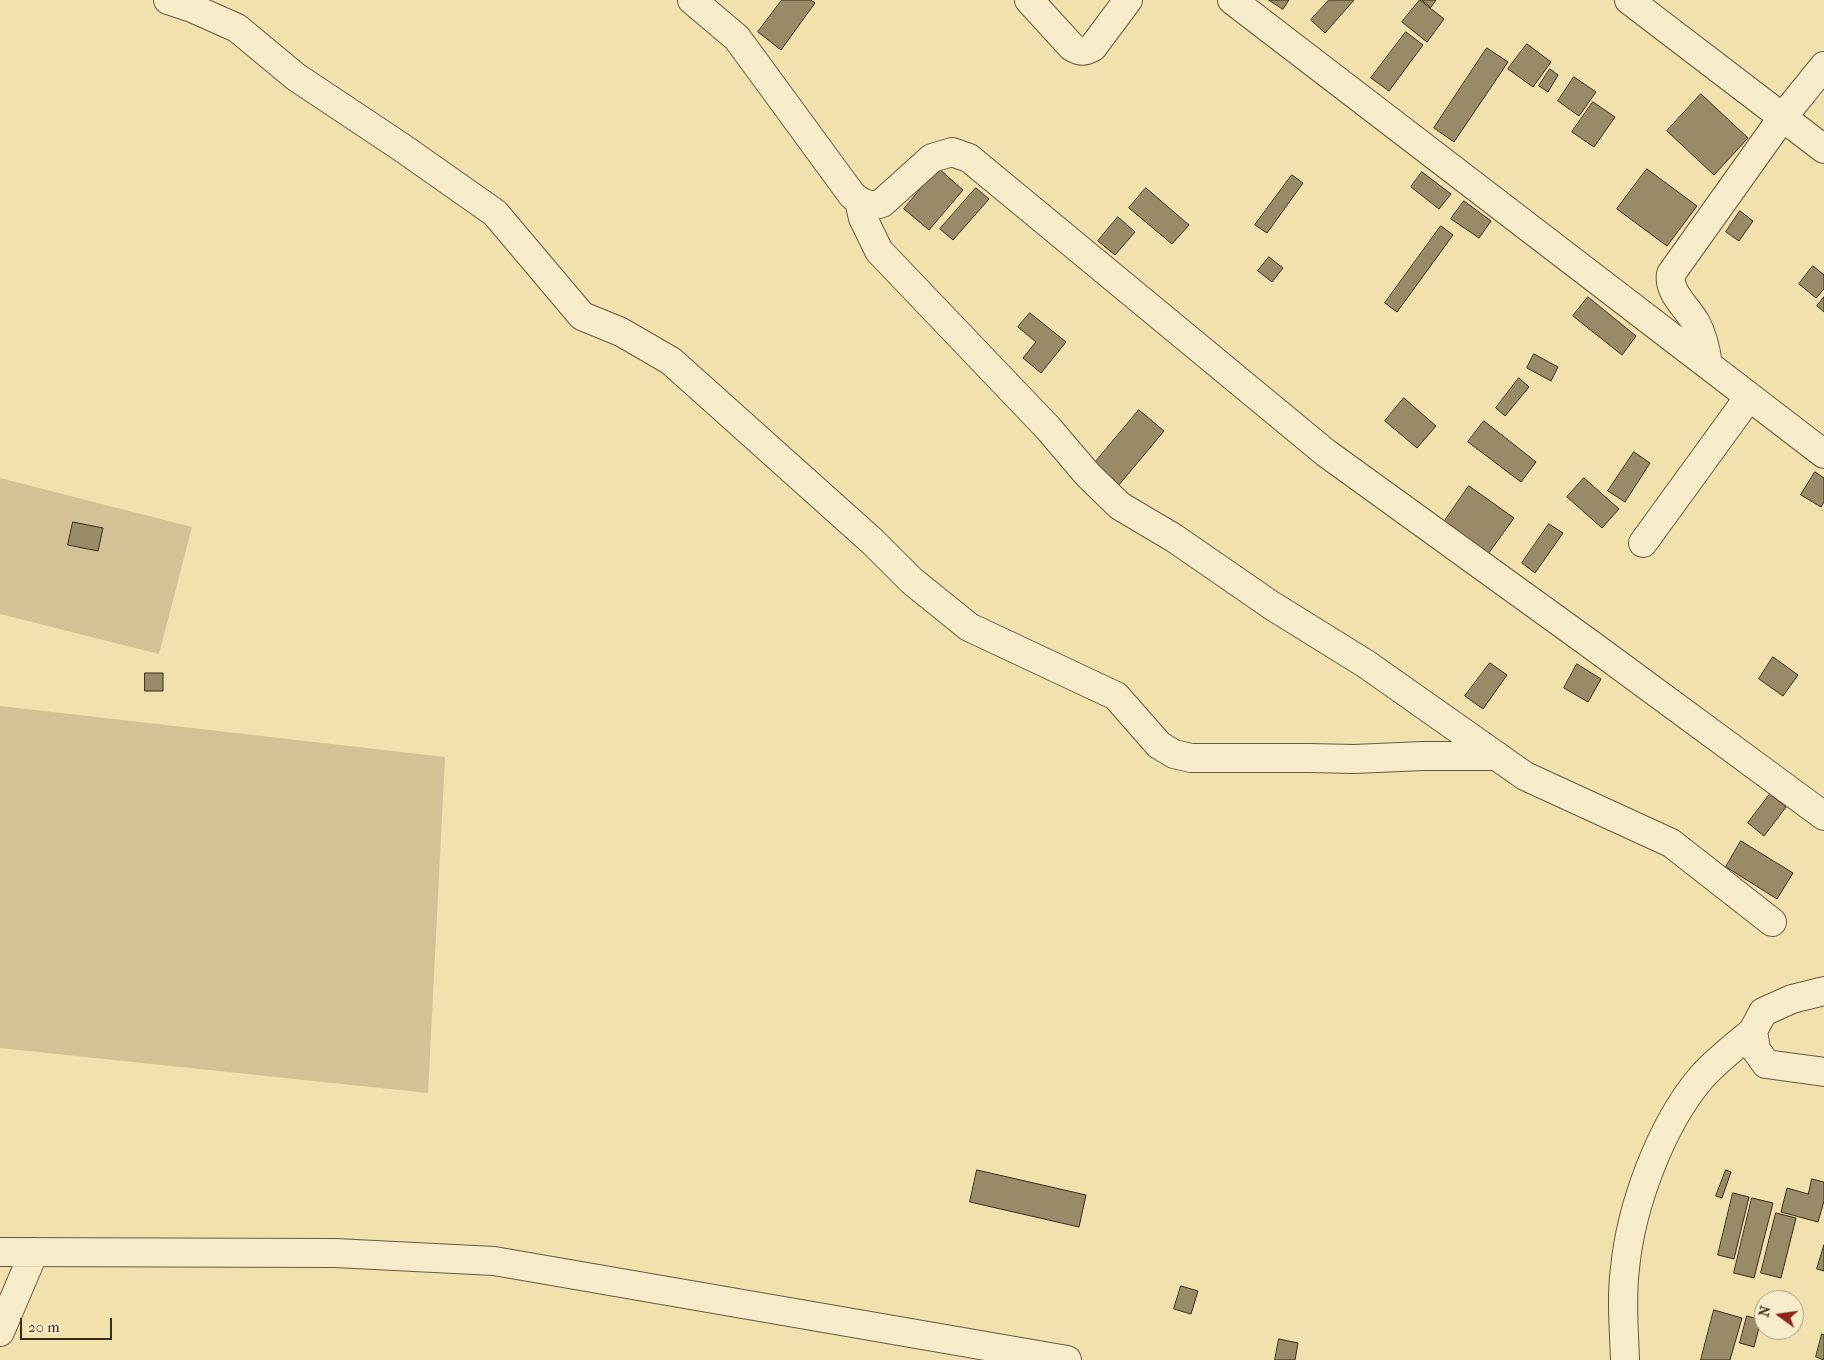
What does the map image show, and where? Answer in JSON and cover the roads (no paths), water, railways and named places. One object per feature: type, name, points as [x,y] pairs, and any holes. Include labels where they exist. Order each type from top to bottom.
[{"type":"street","points":[[168,0],[192,8],[237,28],[296,77],[404,148],[495,213],[582,316],[621,332],[671,361],[873,542],[912,582],[969,627],[1116,696],[1159,744],[1174,754],[1191,758],[1354,759],[1423,756],[1497,756]]},
{"type":"street","points":[[692,0],[737,38],[852,195],[859,201],[875,206],[882,203],[932,158],[952,152],[969,158],[1326,453],[1824,816]]},
{"type":"street","points":[[1029,0],[1072,47],[1078,51],[1085,51],[1093,47],[1128,0]]},
{"type":"street","points":[[1232,0],[1824,454]]},
{"type":"street","points":[[1629,0],[1824,149]]},
{"type":"street","points":[[1708,365],[1706,346],[1696,323],[1672,289],[1670,282],[1671,274],[1782,118],[1824,66]]},
{"type":"street","points":[[859,201],[863,218],[880,251],[1048,428],[1088,475],[1120,506],[1174,538],[1271,605],[1366,664],[1525,776],[1671,843],[1772,922]]},
{"type":"street","points":[[1643,543],[1749,397]]},
{"type":"street","points":[[1625,1360],[1623,1315],[1625,1269],[1633,1221],[1648,1175],[1674,1117],[1700,1078],[1753,1031],[1763,1012],[1792,999],[1824,992]]},
{"type":"street","points":[[1753,1031],[1756,1050],[1766,1064],[1824,1072]]},
{"type":"street","points":[[0,1252],[335,1254],[494,1261],[1067,1360]]},
{"type":"street","points":[[0,1332],[34,1252]]}]
